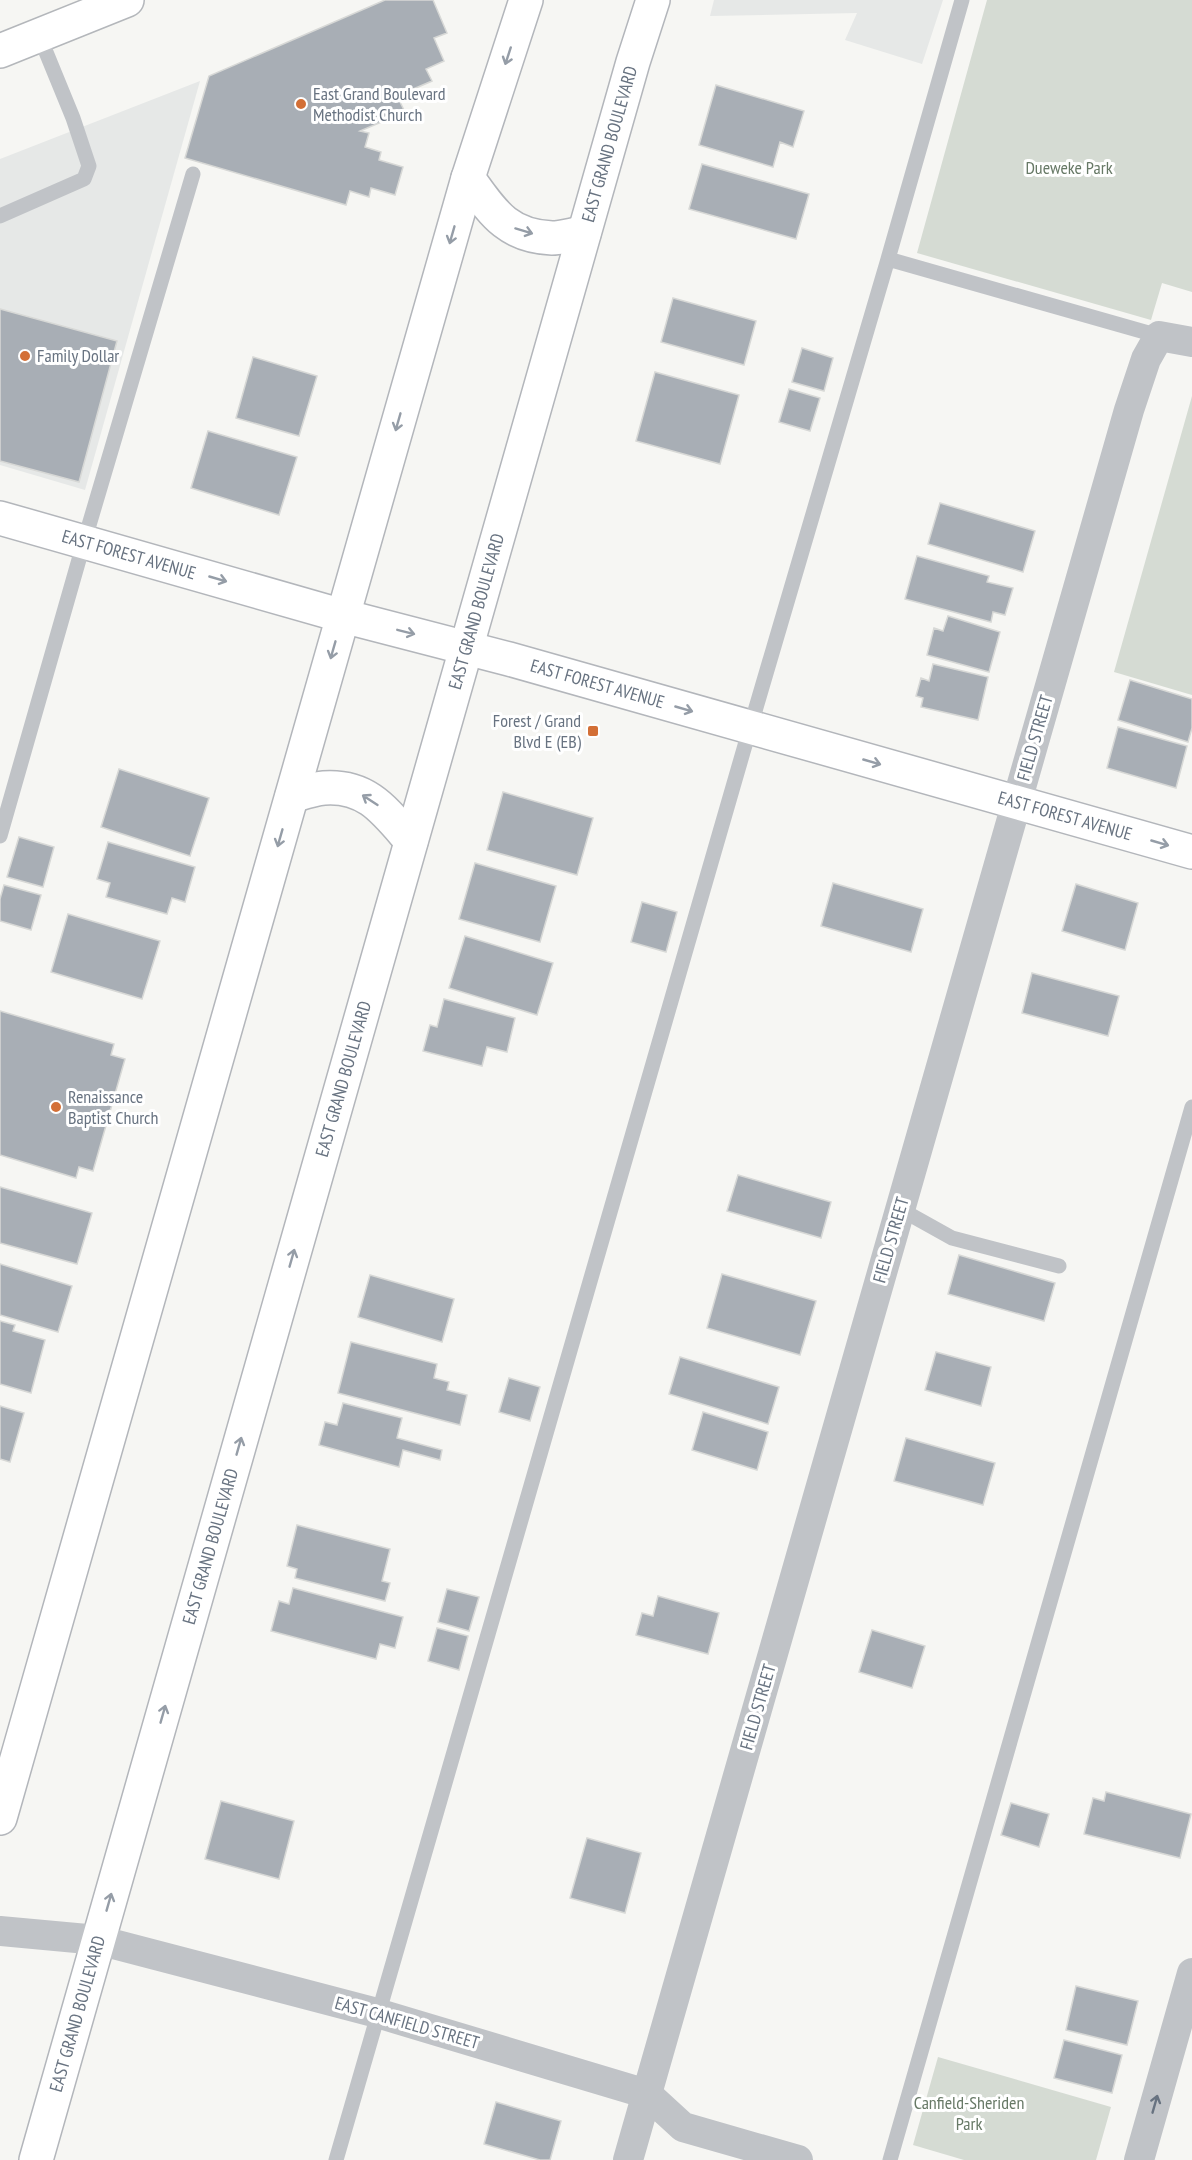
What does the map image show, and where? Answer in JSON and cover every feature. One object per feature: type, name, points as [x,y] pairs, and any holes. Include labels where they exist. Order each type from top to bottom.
[{"type":"main road","points":[[0,51],[128,0]]},
{"type":"main road","points":[[0,1818],[468,178],[526,0]]},
{"type":"main road","name":"EAST GRAND BOULEVARD","points":[[36,2160],[647,5]]},
{"type":"main road","points":[[468,178],[504,224],[521,232],[552,238],[584,233]]},
{"type":"main road","name":"EAST FOREST AVENUE","points":[[0,518],[343,616],[466,647],[1192,852]]},
{"type":"main road","points":[[292,796],[322,788],[354,789],[382,808],[411,841]]},
{"type":"street","name":"FIELD STREET","points":[[628,2160],[1129,410],[1146,359],[1174,339]]},
{"type":"street","name":"EAST CANFIELD STREET","points":[[0,1931],[98,1940],[378,2013],[647,2094],[683,2127],[798,2160]]},
{"type":"street","points":[[1138,2160],[1192,1973]]},
{"type":"lane","points":[[336,2160],[962,0]]},
{"type":"lane","points":[[0,216],[84,179],[89,166],[73,118],[39,35]]},
{"type":"lane","points":[[0,836],[193,174]]},
{"type":"lane","points":[[888,260],[1174,339]]},
{"type":"lane","points":[[890,2160],[1192,1107]]},
{"type":"lane","points":[[900,1209],[952,1238],[1059,1266]]},
{"type":"shaded area","points":[[714,0],[943,0],[922,64],[845,40],[857,13],[710,16]]},
{"type":"shaded area","points":[[200,81],[85,490],[0,465],[0,159]]},
{"type":"green space","name":"Dueweke Park","points":[[987,0],[1192,0],[1192,292],[1162,283],[1151,320],[917,253]]},
{"type":"green space","points":[[1192,396],[1192,695],[1114,672]]},
{"type":"green space","name":"Canfield-Sheriden Park","points":[[938,2057],[1111,2107],[1096,2160],[964,2160],[913,2145]]},
{"type":"building","name":"East Grand Boulevard Methodist Church","points":[[385,0],[433,0],[447,33],[434,38],[444,61],[426,69],[432,81],[397,96],[405,112],[360,131],[369,133],[365,147],[381,152],[379,160],[403,167],[395,195],[371,188],[369,197],[350,191],[346,205],[185,158],[209,76]]},
{"type":"building","points":[[716,85],[804,111],[793,147],[780,142],[773,167],[699,145]]},
{"type":"building","points":[[702,164],[809,194],[796,239],[689,209]]},
{"type":"building","points":[[673,298],[756,321],[744,365],[661,342]]},
{"type":"building","points":[[0,309],[117,341],[79,482],[0,461]]},
{"type":"building","points":[[802,348],[833,358],[824,391],[792,382]]},
{"type":"building","points":[[253,357],[317,376],[299,436],[236,418]]},
{"type":"building","points":[[655,372],[739,395],[720,464],[636,441]]},
{"type":"building","points":[[789,389],[820,398],[810,431],[779,422]]},
{"type":"building","points":[[208,431],[297,457],[279,515],[191,488]]},
{"type":"building","points":[[940,503],[1035,531],[1023,572],[928,544]]},
{"type":"building","points":[[917,556],[989,576],[987,582],[1013,588],[1005,615],[993,612],[991,622],[905,599]]},
{"type":"building","points":[[948,616],[1000,632],[989,672],[927,655],[934,628],[943,631]]},
{"type":"building","points":[[933,664],[988,677],[978,720],[921,707],[923,698],[916,696],[921,678],[929,681]]},
{"type":"building","points":[[1130,680],[1192,699],[1192,728],[1188,742],[1118,720]]},
{"type":"building","points":[[1118,727],[1187,746],[1176,788],[1107,768]]},
{"type":"building","points":[[119,769],[209,798],[190,856],[101,827]]},
{"type":"building","points":[[503,792],[593,818],[577,875],[487,850]]},
{"type":"building","points":[[19,837],[54,847],[43,887],[7,877]]},
{"type":"building","points":[[108,842],[195,867],[185,902],[172,898],[167,914],[106,897],[110,883],[97,879]]},
{"type":"building","points":[[475,863],[556,886],[540,942],[459,919]]},
{"type":"building","points":[[833,883],[923,909],[911,952],[821,926]]},
{"type":"building","points":[[1076,884],[1138,903],[1125,950],[1062,931]]},
{"type":"building","points":[[4,885],[41,895],[31,930],[0,921],[0,899]]},
{"type":"building","points":[[642,902],[677,912],[666,952],[631,942]]},
{"type":"building","points":[[68,914],[160,941],[142,999],[51,972]]},
{"type":"building","points":[[465,936],[553,963],[537,1015],[449,988]]},
{"type":"building","points":[[1032,973],[1119,996],[1108,1036],[1022,1013]]},
{"type":"building","points":[[444,999],[515,1018],[507,1052],[487,1047],[482,1066],[423,1051],[430,1025],[437,1027]]},
{"type":"building","name":"Renaissance Baptist Church","points":[[0,1011],[114,1044],[111,1055],[125,1059],[93,1171],[79,1167],[76,1178],[0,1155]]},
{"type":"building","points":[[738,1175],[831,1202],[821,1238],[727,1211]]},
{"type":"building","points":[[0,1187],[92,1213],[77,1264],[0,1243]]},
{"type":"building","points":[[959,1255],[1055,1283],[1044,1321],[948,1294]]},
{"type":"building","points":[[0,1264],[72,1286],[58,1332],[0,1315]]},
{"type":"building","points":[[722,1274],[816,1301],[800,1355],[707,1328]]},
{"type":"building","points":[[370,1275],[454,1299],[442,1342],[358,1317]]},
{"type":"building","points":[[0,1321],[15,1325],[13,1331],[45,1340],[31,1393],[0,1384]]},
{"type":"building","points":[[351,1342],[437,1364],[434,1378],[449,1382],[447,1390],[467,1395],[460,1425],[338,1393]]},
{"type":"building","points":[[936,1352],[991,1367],[981,1406],[925,1390]]},
{"type":"building","points":[[680,1357],[779,1387],[768,1424],[669,1394]]},
{"type":"building","points":[[509,1378],[540,1387],[530,1421],[499,1412]]},
{"type":"building","points":[[343,1403],[402,1418],[397,1438],[442,1450],[440,1460],[403,1450],[399,1467],[319,1445],[325,1422],[337,1425]]},
{"type":"building","points":[[0,1406],[24,1413],[10,1462],[0,1459]]},
{"type":"building","points":[[703,1412],[768,1432],[757,1470],[692,1450]]},
{"type":"building","points":[[906,1438],[995,1463],[983,1505],[894,1481]]},
{"type":"building","points":[[297,1525],[390,1549],[382,1581],[390,1583],[385,1601],[295,1578],[297,1569],[287,1566]]},
{"type":"building","points":[[293,1588],[403,1617],[395,1648],[380,1644],[376,1659],[271,1631],[279,1601],[289,1604]]},
{"type":"building","points":[[447,1589],[479,1597],[469,1631],[438,1622]]},
{"type":"building","points":[[658,1596],[719,1613],[708,1654],[636,1635],[642,1613],[653,1616]]},
{"type":"building","points":[[437,1628],[468,1636],[459,1670],[428,1661]]},
{"type":"building","points":[[872,1630],[925,1646],[912,1688],[859,1672]]},
{"type":"building","points":[[1106,1792],[1191,1814],[1180,1858],[1084,1834],[1093,1798],[1104,1801]]},
{"type":"building","points":[[221,1801],[294,1821],[279,1879],[205,1859]]},
{"type":"building","points":[[1011,1803],[1049,1814],[1039,1847],[1001,1835]]},
{"type":"building","points":[[587,1838],[641,1853],[625,1913],[570,1898]]},
{"type":"building","points":[[1076,1986],[1138,2001],[1127,2045],[1066,2030]]},
{"type":"building","points":[[1064,2040],[1122,2055],[1112,2093],[1054,2078]]},
{"type":"building","points":[[496,2102],[561,2121],[550,2160],[540,2160],[484,2144]]},
{"type":"place","name":"East Grand Boulevard Methodist Church","points":[[301,104]]},
{"type":"place","name":"Family Dollar","points":[[25,356]]},
{"type":"place","name":"Forest / Grand Blvd E (EB)","points":[[593,731]]},
{"type":"place","name":"Renaissance Baptist Church","points":[[56,1107]]}]
